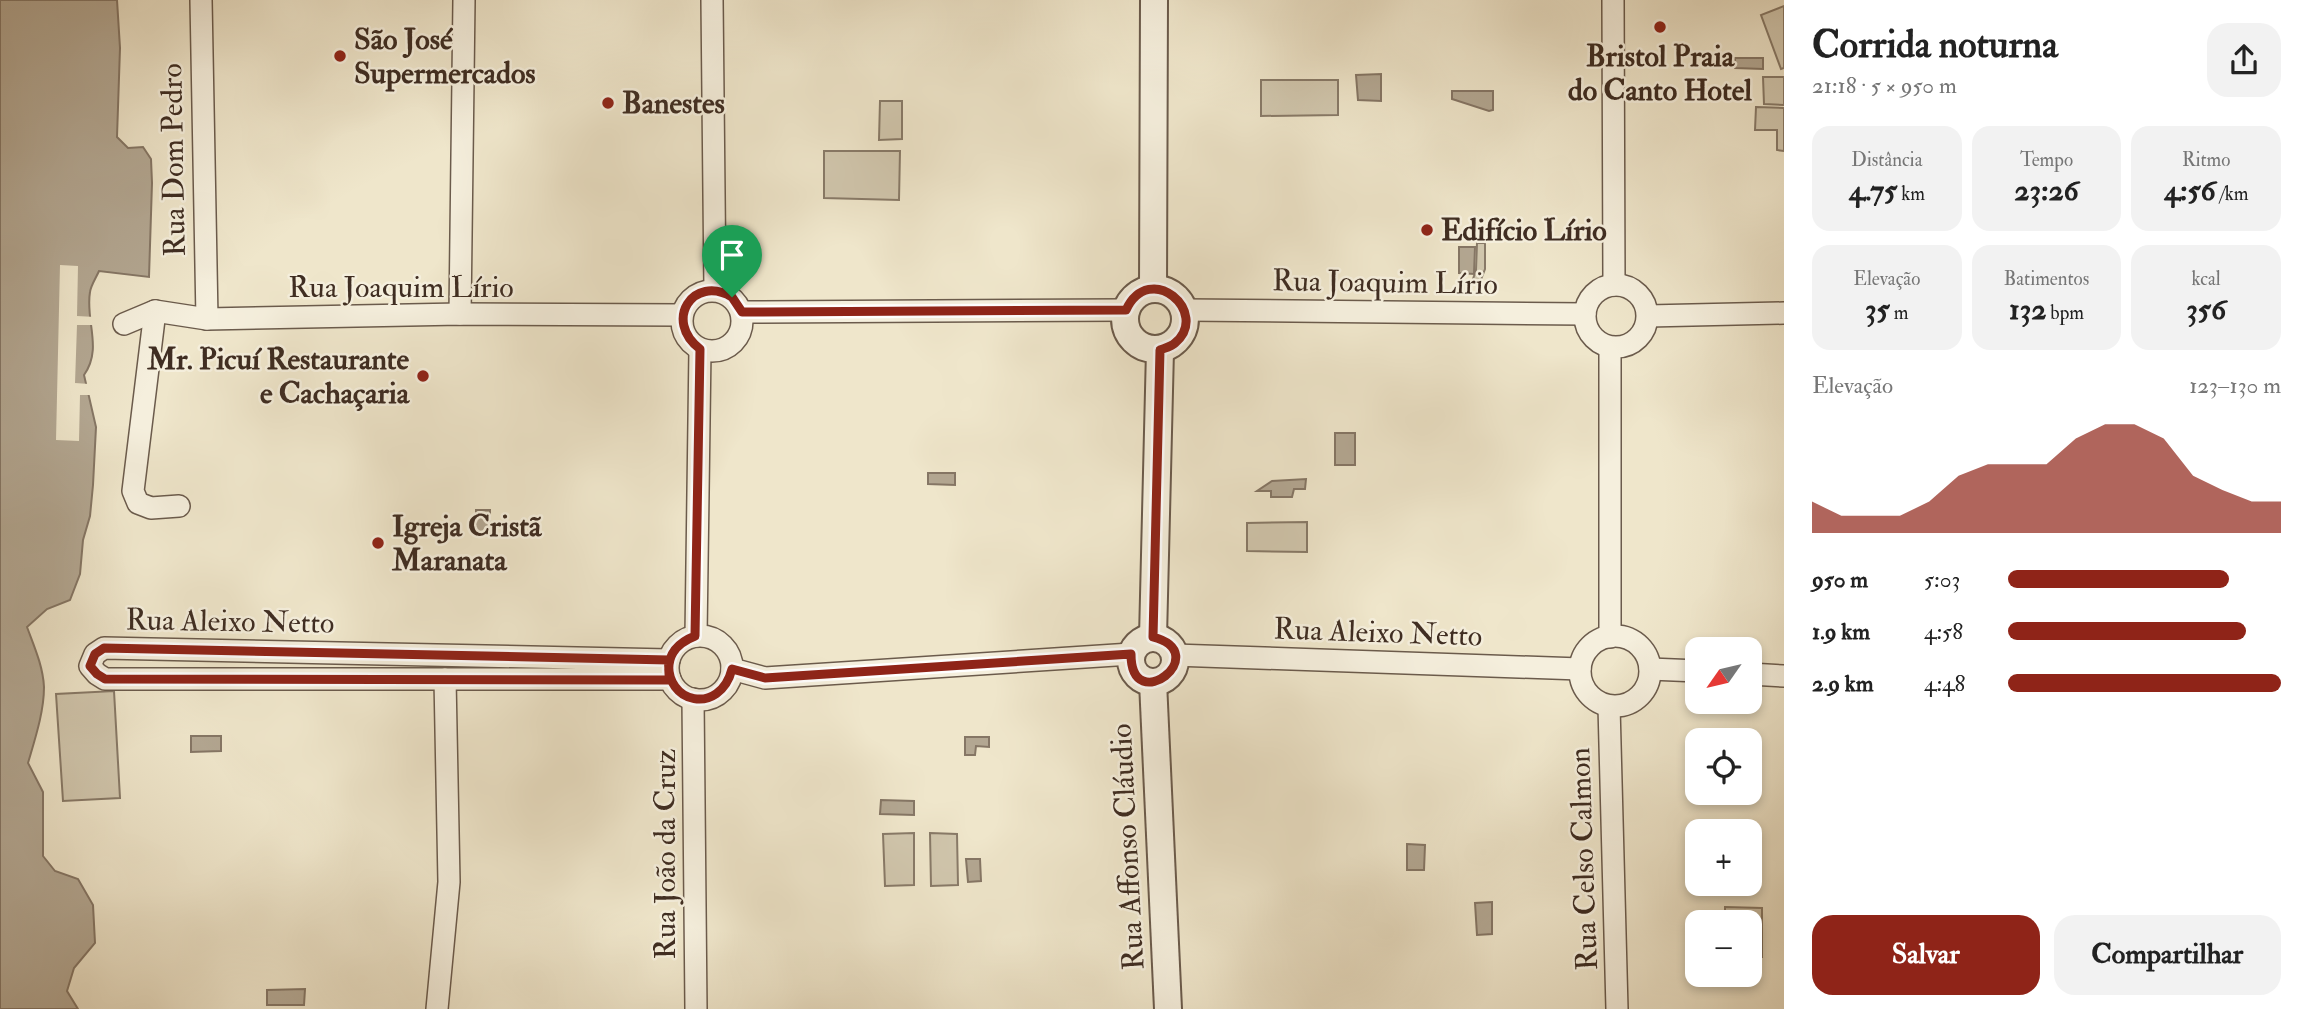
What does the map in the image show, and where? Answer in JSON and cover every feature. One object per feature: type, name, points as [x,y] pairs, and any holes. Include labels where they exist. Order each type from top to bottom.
[{"type":"street","name":"Rua Dom Pedro","points":[[201,0],[207,319]]},
{"type":"street","points":[[460,314],[464,0]]},
{"type":"street","points":[[712,0],[715,290]]},
{"type":"street","points":[[1153,289],[1154,0]]},
{"type":"street","points":[[1613,0],[1614,285]]},
{"type":"street","points":[[1614,285],[1634,290],[1646,306],[1648,316],[1643,334],[1628,345],[1610,347],[1596,340],[1588,328],[1585,314],[1594,293],[1614,285]]},
{"type":"street","points":[[1153,289],[1173,294],[1185,310],[1185,328],[1176,343],[1160,350],[1145,348],[1132,340],[1125,326],[1126,310],[1136,295],[1153,289]]},
{"type":"street","points":[[715,290],[732,297],[742,312],[742,330],[733,344],[717,351],[700,349],[689,341],[683,329],[682,315],[694,296],[704,292],[715,290]]},
{"type":"street","points":[[742,312],[1126,310]]},
{"type":"street","name":"Rua Joaquim Lírio","points":[[1185,310],[1585,314]]},
{"type":"street","name":"Rua Joaquim Lírio","points":[[155,311],[207,319],[460,314],[682,315]]},
{"type":"street","points":[[124,324],[155,311],[133,491],[138,503],[151,508],[179,506]]},
{"type":"street","points":[[1648,316],[1784,313]]},
{"type":"street","points":[[1610,347],[1610,636]]},
{"type":"street","points":[[695,636],[700,349]]},
{"type":"street","points":[[1153,637],[1160,350]]},
{"type":"street","points":[[695,636],[717,640],[725,648],[732,669],[729,682],[720,693],[707,699],[694,699],[679,692],[670,670],[674,648],[695,636]]},
{"type":"street","points":[[1610,636],[1632,641],[1641,648],[1650,669],[1648,685],[1639,698],[1625,706],[1609,706],[1593,699],[1583,686],[1580,669],[1583,657],[1589,647],[1610,636]]},
{"type":"street","points":[[1153,637],[1167,642],[1174,655],[1174,665],[1163,680],[1153,682],[1143,680],[1135,674],[1131,665],[1131,654],[1139,642],[1153,637]]},
{"type":"street","name":"Rua Aleixo Netto","points":[[104,648],[670,670],[445,679],[105,679],[90,666],[95,654],[104,648]]},
{"type":"street","points":[[732,669],[765,678],[1131,654]]},
{"type":"street","name":"Rua Aleixo Netto","points":[[1174,655],[1580,669]]},
{"type":"street","points":[[1650,669],[1685,670]]},
{"type":"street","points":[[1762,675],[1784,676]]},
{"type":"street","points":[[437,1009],[449,882],[445,679]]},
{"type":"street","name":"Rua Affonso Cláudio","points":[[1153,682],[1168,1009]]},
{"type":"street","name":"Rua João da Cruz","points":[[694,699],[696,1009]]},
{"type":"street","name":"Rua Celso Calmon","points":[[1609,706],[1617,1009]]},
{"type":"shaded area","points":[[0,0],[117,0],[120,48],[117,137],[128,148],[143,147],[151,159],[149,277],[99,271],[90,292],[93,345],[90,365],[84,375],[96,427],[90,516],[83,540],[80,574],[70,600],[47,609],[27,627],[40,664],[44,687],[41,716],[28,763],[43,792],[43,856],[55,871],[78,879],[93,905],[95,943],[74,968],[67,991],[78,1009],[0,1009]]},
{"type":"shaded area","points":[[1784,6],[1784,68],[1781,69],[1761,15]]},
{"type":"shaded area","points":[[1735,58],[1763,58],[1763,69],[1735,68]]},
{"type":"shaded area","points":[[1381,74],[1381,101],[1358,100],[1356,75]]},
{"type":"shaded area","points":[[1763,77],[1784,77],[1784,105],[1764,104]]},
{"type":"shaded area","points":[[1261,80],[1338,80],[1338,115],[1261,116]]},
{"type":"shaded area","points":[[1452,91],[1493,91],[1493,110],[1452,99]]},
{"type":"shaded area","points":[[880,101],[902,101],[902,139],[879,140]]},
{"type":"shaded area","points":[[1756,107],[1784,108],[1784,151],[1777,150],[1777,130],[1755,130]]},
{"type":"shaded area","points":[[824,151],[900,151],[899,200],[824,198]]},
{"type":"shaded area","points":[[1477,243],[1485,243],[1485,269],[1480,282],[1472,282],[1476,270]]},
{"type":"shaded area","points":[[1459,247],[1475,247],[1474,274],[1459,273]]},
{"type":"shaded area","points":[[1335,433],[1355,433],[1355,465],[1335,465]]},
{"type":"shaded area","points":[[928,473],[955,473],[955,485],[928,484]]},
{"type":"shaded area","points":[[1306,479],[1305,489],[1294,489],[1292,497],[1271,497],[1271,491],[1257,491],[1272,481]]},
{"type":"shaded area","points":[[476,510],[490,510],[490,534],[476,533]]},
{"type":"shaded area","points":[[1307,522],[1307,552],[1247,551],[1247,523]]},
{"type":"shaded area","points":[[114,691],[120,798],[63,801],[56,694]]},
{"type":"shaded area","points":[[191,736],[221,736],[221,751],[191,752]]},
{"type":"shaded area","points":[[965,737],[989,737],[989,747],[976,746],[975,755],[965,755]]},
{"type":"shaded area","points":[[881,800],[914,801],[914,815],[880,814]]},
{"type":"shaded area","points":[[914,833],[914,885],[885,886],[883,834]]},
{"type":"shaded area","points":[[930,833],[957,834],[958,885],[931,886]]},
{"type":"shaded area","points":[[1407,844],[1425,845],[1424,870],[1407,870]]},
{"type":"shaded area","points":[[966,859],[980,859],[981,881],[968,882]]},
{"type":"shaded area","points":[[1492,902],[1492,934],[1477,935],[1475,903]]},
{"type":"shaded area","points":[[1725,907],[1762,908],[1762,910],[1725,910]]},
{"type":"shaded area","points":[[305,989],[304,1005],[267,1005],[267,990]]},
{"type":"pier","points":[[60,265],[78,266],[77,316],[95,317],[95,325],[77,325],[75,383],[89,384],[91,395],[80,395],[79,441],[56,440]]},
{"type":"place","name":"Bristol Praia do Canto Hotel","points":[[1660,27]]},
{"type":"place","name":"São José Supermercados","points":[[340,56]]},
{"type":"place","name":"Banestes","points":[[608,103]]},
{"type":"place","name":"Edifício Lírio","points":[[1427,230]]},
{"type":"place","name":"Mr. Picuí Restaurante e Cachaçaria","points":[[423,376]]},
{"type":"place","name":"Igreja Cristã Maranata","points":[[378,543]]},
{"type":"route","points":[[732,297],[715,290],[704,292],[694,296],[682,315],[683,329],[689,341],[700,349],[695,636],[674,648],[669,660],[670,680],[105,679],[90,666],[95,654],[104,648],[669,660],[668,670],[670,680],[679,692],[694,699],[707,699],[720,693],[729,682],[732,669],[765,678],[1131,654],[1131,665],[1135,674],[1143,680],[1163,680],[1170,673],[1174,665],[1171,648],[1167,642],[1153,637],[1160,350],[1176,343],[1185,328],[1185,310],[1173,294],[1163,290],[1144,291],[1136,295],[1126,310],[742,312],[732,297]]}]
